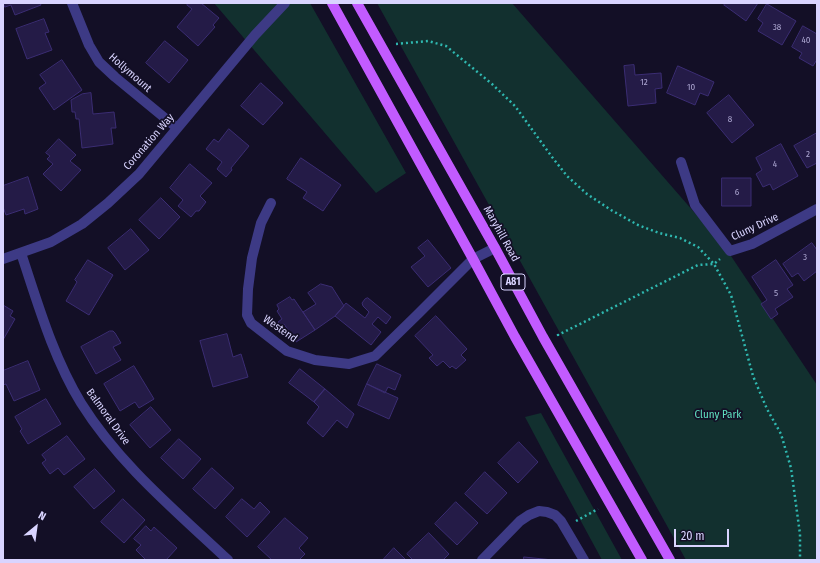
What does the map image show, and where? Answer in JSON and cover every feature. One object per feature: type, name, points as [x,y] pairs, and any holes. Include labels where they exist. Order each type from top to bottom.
[{"type":"main road","name":"A81","points":[[332,3],[515,337],[642,560]]},
{"type":"main road","name":"Maryhill Road","points":[[357,3],[495,248],[543,337],[670,560]]},
{"type":"street","name":"Hollymount","points":[[72,3],[89,45],[99,62],[177,128]]},
{"type":"street","name":"Coronation Way","points":[[3,260],[51,242],[82,224],[108,203],[139,174],[255,36],[285,3]]},
{"type":"street","name":"Cluny Drive","points":[[681,162],[695,205],[730,251],[752,244],[817,209]]},
{"type":"street","name":"Westend","points":[[272,203],[261,222],[252,258],[248,289],[247,315],[251,323],[287,351],[315,360],[349,364],[375,356],[473,259],[495,248]]},
{"type":"street","name":"Balmoral Drive","points":[[21,253],[62,368],[81,402],[106,439],[134,471],[228,560]]},
{"type":"street","points":[[482,560],[520,521],[539,511],[555,515],[561,521],[584,560]]},
{"type":"path","points":[[382,46],[428,41],[446,46],[516,106],[568,176],[587,194],[611,210],[638,225],[659,233],[680,238],[698,247],[714,264],[731,295],[753,376],[767,409],[781,434],[791,468],[800,534],[800,560]]},
{"type":"path","points":[[554,328],[558,335],[698,265],[714,264]]},
{"type":"path","points":[[566,528],[609,503]]},
{"type":"green space","points":[[214,3],[310,3],[406,173],[376,193]]},
{"type":"green space","name":"Cluny Park","points":[[377,3],[512,3],[727,250],[817,385],[817,560],[686,560]]},
{"type":"green space","points":[[541,413],[622,560],[602,560],[525,417]]},
{"type":"building","points":[[4,3],[40,3],[41,5],[15,15],[11,5],[5,7]]},
{"type":"building","points":[[189,3],[201,3],[219,18],[213,25],[215,27],[198,46],[177,27],[192,9],[187,5]]},
{"type":"building","points":[[726,3],[758,3],[746,21],[724,5]]},
{"type":"building","points":[[767,4],[796,21],[782,45],[758,31],[763,23],[758,19]]},
{"type":"building","points":[[44,19],[49,32],[45,33],[52,50],[27,59],[16,29]]},
{"type":"building","points":[[803,26],[817,34],[817,62],[816,61],[813,66],[799,58],[802,53],[792,47]]},
{"type":"building","points":[[165,41],[188,60],[169,83],[146,63]]},
{"type":"building","points":[[62,60],[82,90],[54,110],[39,88],[46,83],[40,75]]},
{"type":"building","points":[[634,65],[635,75],[661,73],[662,88],[655,89],[656,103],[628,106],[624,66]]},
{"type":"building","points":[[678,66],[714,82],[708,96],[700,93],[695,105],[667,93]]},
{"type":"building","points":[[261,83],[283,103],[263,125],[241,106]]},
{"type":"building","points":[[91,93],[93,114],[114,112],[116,128],[111,128],[113,144],[82,148],[79,119],[76,119],[75,112],[72,112],[71,100],[82,94]]},
{"type":"building","points":[[729,95],[754,125],[732,143],[707,113]]},
{"type":"building","points":[[229,129],[249,146],[231,168],[232,170],[226,177],[217,169],[222,162],[206,149],[214,139],[218,142]]},
{"type":"building","points":[[817,133],[817,163],[807,168],[794,146]]},
{"type":"building","points":[[59,139],[76,155],[70,161],[81,170],[61,191],[43,174],[53,164],[47,159],[50,156],[46,153]]},
{"type":"building","points":[[781,144],[798,176],[773,190],[770,184],[763,187],[756,174],[762,170],[756,158]]},
{"type":"building","points":[[301,158],[341,185],[323,211],[303,198],[307,192],[287,179]]},
{"type":"building","points":[[190,164],[212,183],[200,196],[206,202],[199,211],[196,211],[191,217],[178,206],[183,200],[170,188]]},
{"type":"building","points":[[28,177],[38,209],[25,214],[24,209],[6,215],[3,207],[3,186]]},
{"type":"building","points":[[722,178],[751,178],[751,206],[722,206]]},
{"type":"building","points":[[161,198],[180,217],[159,239],[139,220]]},
{"type":"building","points":[[131,229],[149,250],[125,270],[108,248]]},
{"type":"building","points":[[428,240],[451,268],[428,287],[411,267],[425,256],[418,248]]},
{"type":"building","points":[[812,243],[817,250],[817,271],[804,281],[798,273],[792,277],[783,264]]},
{"type":"building","points":[[88,260],[113,275],[89,315],[66,301],[77,282],[75,280]]},
{"type":"building","points":[[776,260],[793,285],[787,289],[793,297],[775,309],[778,314],[771,319],[761,304],[767,300],[752,277]]},
{"type":"building","points":[[321,284],[332,287],[344,306],[335,316],[315,330],[303,312],[316,304],[308,293]]},
{"type":"building","points":[[290,297],[292,300],[294,299],[315,330],[296,342],[284,324],[281,326],[278,322],[282,319],[277,311],[279,309],[277,305]]},
{"type":"building","points":[[368,298],[391,317],[386,324],[378,317],[372,324],[381,332],[371,345],[335,316],[346,303],[365,318],[369,312],[362,303]]},
{"type":"building","points":[[3,305],[13,311],[10,316],[15,319],[3,340]]},
{"type":"building","points":[[436,316],[467,349],[461,355],[466,360],[456,369],[452,366],[450,368],[443,361],[437,366],[429,358],[433,355],[415,336]]},
{"type":"building","points":[[110,331],[115,333],[121,343],[113,347],[121,360],[96,374],[81,347]]},
{"type":"building","points":[[227,334],[233,357],[241,354],[248,377],[213,387],[200,341]]},
{"type":"building","points":[[28,361],[40,390],[14,401],[6,384],[3,385],[3,371]]},
{"type":"building","points":[[377,364],[401,375],[395,390],[388,387],[385,393],[367,384]]},
{"type":"building","points":[[134,366],[154,399],[139,408],[135,402],[120,411],[104,384]]},
{"type":"building","points":[[300,369],[325,389],[314,402],[289,383]]},
{"type":"building","points":[[367,384],[398,398],[389,419],[358,405]]},
{"type":"building","points":[[325,389],[354,414],[347,428],[337,420],[323,437],[307,423],[319,407],[314,402]]},
{"type":"building","points":[[46,399],[61,424],[28,444],[20,431],[22,429],[15,417]]},
{"type":"building","points":[[151,407],[171,430],[150,448],[130,425]]},
{"type":"building","points":[[67,436],[85,459],[64,475],[58,468],[50,474],[42,463],[46,460],[42,455]]},
{"type":"building","points":[[179,439],[201,459],[183,479],[161,458]]},
{"type":"building","points":[[519,442],[538,462],[518,483],[498,463]]},
{"type":"building","points":[[212,468],[234,488],[215,509],[193,489]]},
{"type":"building","points":[[95,469],[115,491],[94,509],[74,487]]},
{"type":"building","points":[[485,472],[507,493],[487,514],[465,494]]},
{"type":"building","points":[[123,499],[145,520],[124,543],[101,522]]},
{"type":"building","points":[[242,499],[254,509],[260,502],[270,512],[247,537],[226,517]]},
{"type":"building","points":[[456,502],[478,523],[457,545],[435,524]]},
{"type":"building","points":[[285,518],[308,538],[299,548],[305,554],[299,560],[272,560],[258,547]]},
{"type":"building","points":[[146,526],[151,531],[154,527],[177,548],[166,560],[146,560],[136,550],[141,545],[134,539]]},
{"type":"building","points":[[429,533],[449,554],[443,560],[413,560],[407,554]]},
{"type":"building","points":[[394,548],[406,560],[383,560]]},
{"type":"building","points":[[524,557],[553,560],[524,560]]}]
